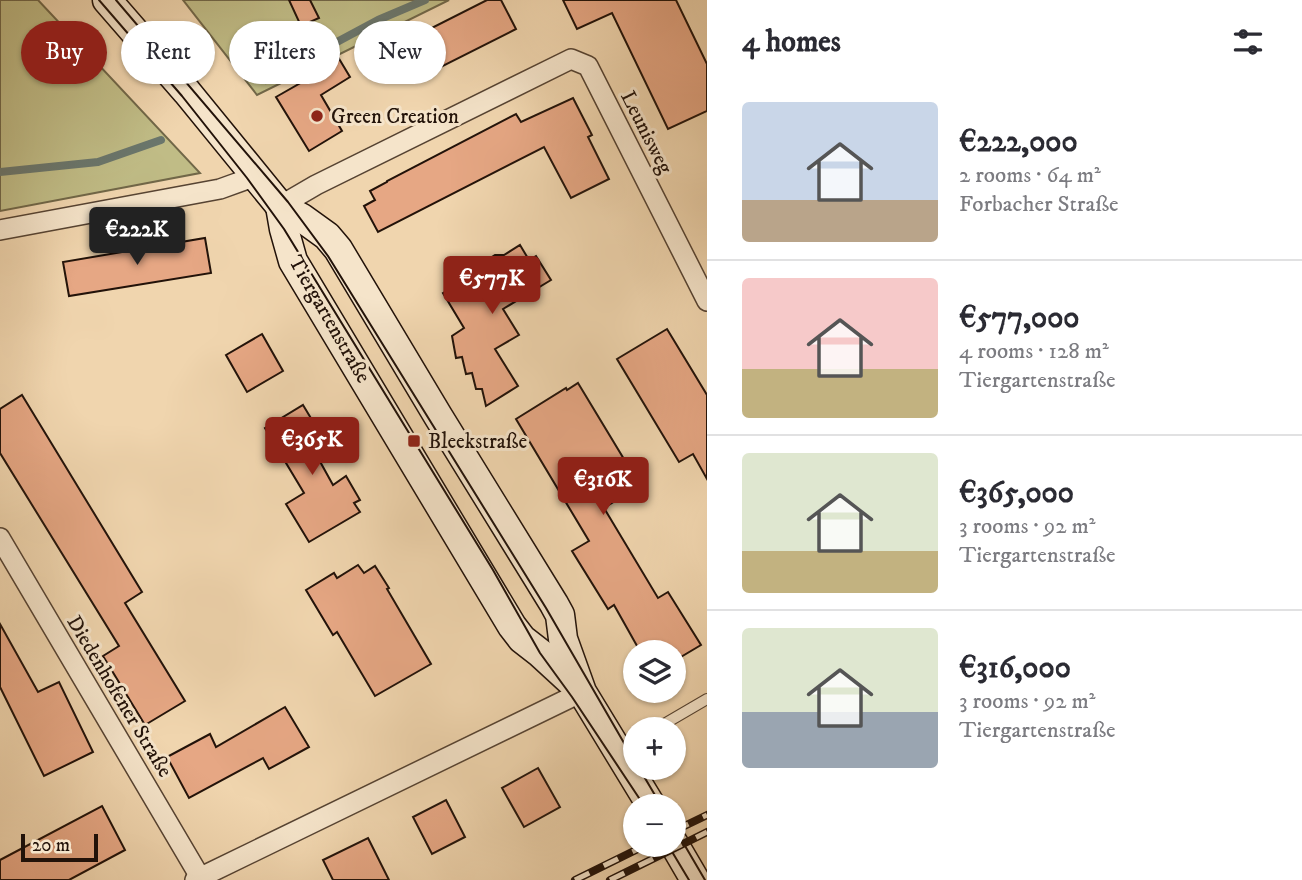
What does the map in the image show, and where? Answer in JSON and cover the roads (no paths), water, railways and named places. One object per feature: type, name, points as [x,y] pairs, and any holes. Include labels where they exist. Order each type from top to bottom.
[{"type":"main road","points":[[107,0],[280,206]]},
{"type":"main road","name":"Tiergartenstraße","points":[[280,206],[293,261],[512,626],[522,639],[582,691],[622,750],[645,794]]},
{"type":"main road","name":"Tiergartenstraße","points":[[280,206],[327,236],[338,249],[554,604],[560,615],[564,639],[582,691]]},
{"type":"main road","points":[[682,857],[695,880]]},
{"type":"street","name":"Leunisweg","points":[[280,206],[571,60],[588,66],[707,301]]},
{"type":"street","points":[[0,230],[220,189],[256,176]]},
{"type":"street","name":"Diedenhofener Straße","points":[[0,538],[198,879]]},
{"type":"street","points":[[198,879],[582,691]]},
{"type":"lane","points":[[676,717],[707,699]]},
{"type":"waterway","points":[[340,40],[425,0]]},
{"type":"waterway","points":[[0,172],[98,162],[161,140]]},
{"type":"tram line","points":[[99,0],[182,96],[284,229],[493,570],[540,653],[636,794]]},
{"type":"tram line","points":[[116,0],[288,202],[328,256],[546,608],[623,741]]},
{"type":"tram line","points":[[646,780],[654,794]]},
{"type":"tram line","points":[[686,848],[705,880]]},
{"type":"tram line","points":[[675,857],[689,880]]},
{"type":"railway","points":[[686,825],[707,815]]},
{"type":"railway","points":[[610,880],[707,832]]},
{"type":"railway","points":[[575,880],[623,856]]},
{"type":"place","name":"Green Creation","points":[[317,116]]},
{"type":"place","name":"Bleekstraße","points":[[414,441]]}]
